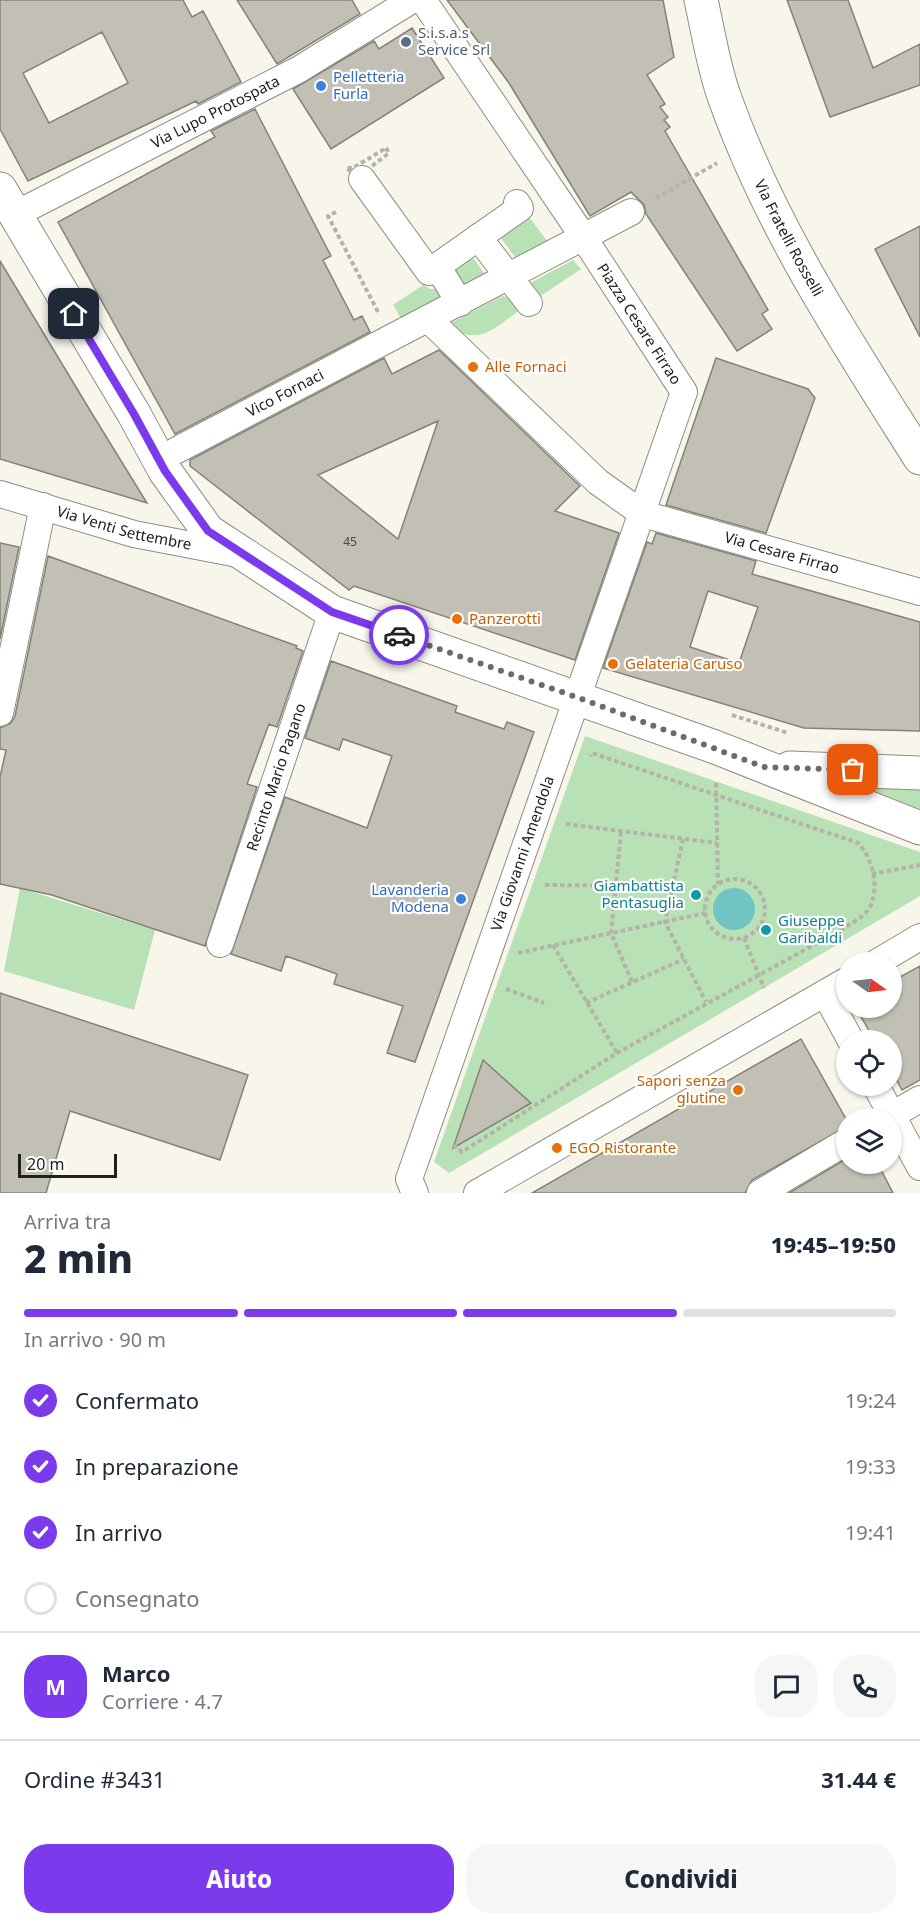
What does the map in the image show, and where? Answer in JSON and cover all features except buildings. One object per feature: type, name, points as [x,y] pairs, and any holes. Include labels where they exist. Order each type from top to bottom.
[{"type":"street","name":"Piazza Cesare Firrao","points":[[423,0],[584,238],[684,392],[643,514]]},
{"type":"street","name":"Via Fratelli Rosselli","points":[[701,0],[722,91],[756,180],[798,261],[920,458]]},
{"type":"street","name":"Via Lupo Protospata","points":[[7,202],[298,70],[396,4]]},
{"type":"street","points":[[362,179],[429,272],[520,208],[517,203]]},
{"type":"street","points":[[7,202],[134,414],[165,471],[208,531],[250,556],[332,612],[715,747],[920,828]]},
{"type":"street","points":[[392,338],[631,212]]},
{"type":"street","points":[[478,237],[529,303]]},
{"type":"street","points":[[437,266],[460,303]]},
{"type":"street","name":"Via Cesare Firrao","points":[[428,319],[598,482],[643,514],[920,592]]},
{"type":"street","name":"Vico Fornaci","points":[[177,450],[392,338]]},
{"type":"street","name":"Via Venti Settembre","points":[[0,494],[134,534],[250,556]]},
{"type":"street","points":[[0,712],[43,506]]},
{"type":"street","name":"Via Giovanni Amendola","points":[[415,1193],[409,1179],[643,514]]},
{"type":"street","name":"Recinto Mario Pagano","points":[[220,944],[332,612]]},
{"type":"street","points":[[764,767],[920,773]]},
{"type":"street","points":[[895,952],[920,937]]},
{"type":"street","points":[[477,1193],[836,987]]},
{"type":"street","points":[[902,1109],[920,1099]]},
{"type":"street","points":[[902,1139],[920,1167]]},
{"type":"street","points":[[760,1193],[836,1148]]},
{"type":"path","points":[[631,212],[744,148]]},
{"type":"path","points":[[336,212],[328,216],[392,338]]},
{"type":"path","points":[[722,712],[799,737]]},
{"type":"path","points":[[715,747],[718,884]]},
{"type":"path","points":[[449,1143],[462,1152],[617,1053],[706,1002],[841,930],[867,911],[875,888],[866,851],[858,843],[592,753],[588,763]]},
{"type":"path","points":[[563,834],[570,814]]},
{"type":"path","points":[[566,824],[717,843]]},
{"type":"path","points":[[621,831],[611,933],[632,982]]},
{"type":"path","points":[[683,839],[665,922],[706,1002]]},
{"type":"path","points":[[872,874],[920,866]]},
{"type":"path","points":[[541,894],[548,874]]},
{"type":"path","points":[[736,879],[746,881],[761,894],[764,903],[763,921],[758,928],[744,938],[724,938],[708,924],[705,913],[708,897],[718,884],[736,879]]},
{"type":"path","points":[[545,885],[674,885]]},
{"type":"path","points":[[485,960],[705,913]]},
{"type":"path","points":[[744,938],[764,988]]},
{"type":"path","points":[[516,961],[523,943]]},
{"type":"path","points":[[553,944],[617,1053]]},
{"type":"path","points":[[586,1003],[684,959]]},
{"type":"path","points":[[502,1000],[509,980]]},
{"type":"path","points":[[506,989],[544,1003]]},
{"type":"green space","points":[[526,213],[550,245],[518,261],[497,233]]},
{"type":"green space","points":[[469,252],[487,277],[460,291],[444,269]]},
{"type":"green space","points":[[573,260],[581,269],[533,301],[528,284]]},
{"type":"green space","points":[[423,285],[430,289],[440,289],[445,297],[402,320],[393,305]]},
{"type":"green space","points":[[502,296],[516,298],[524,307],[487,332],[469,335],[458,332],[447,325]]},
{"type":"green space","points":[[585,736],[920,852],[920,896],[449,1173],[434,1162]]},
{"type":"green space","points":[[920,784],[920,810],[861,789],[861,785]]},
{"type":"green space","points":[[20,888],[155,930],[134,1010],[4,971]]},
{"type":"water","points":[[734,888],[742,889],[749,894],[754,901],[754,917],[749,924],[742,929],[734,930],[726,929],[719,924],[714,917],[713,909],[714,901],[719,894],[726,889]]},
{"type":"way so far","points":[[399,635],[715,747],[764,767],[853,770]]},
{"type":"place","name":"S.i.s.a.s Service Srl","points":[[406,42]]},
{"type":"place","name":"Pelletteria Furla","points":[[321,86]]},
{"type":"place","name":"Alle Fornaci","points":[[473,367]]},
{"type":"place","name":"Panzerotti","points":[[457,619]]},
{"type":"place","name":"Gelateria Caruso","points":[[613,664]]},
{"type":"place","name":"Giambattista Pentasuglia","points":[[696,895]]},
{"type":"place","name":"Lavanderia Modena","points":[[461,899]]},
{"type":"place","name":"Giuseppe Garibaldi","points":[[766,930]]},
{"type":"place","name":"Sapori senza glutine","points":[[738,1090]]},
{"type":"place","name":"EGO Ristorante","points":[[557,1148]]},
{"type":"route","points":[[74,314],[165,471],[208,531],[250,556],[332,612],[399,635]]}]
